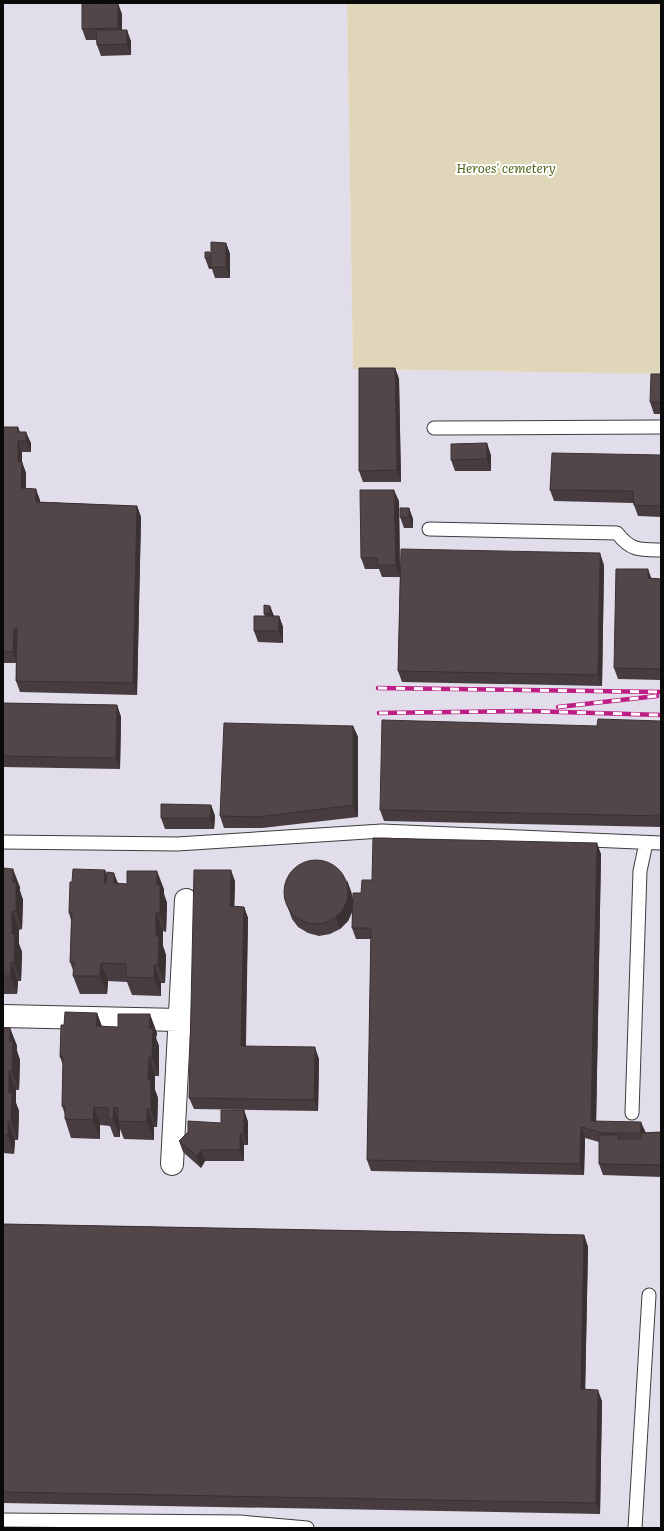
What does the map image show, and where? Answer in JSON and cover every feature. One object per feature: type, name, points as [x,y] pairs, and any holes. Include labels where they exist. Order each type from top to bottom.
[{"type":"street","points":[[172,1164],[186,900]]},
{"type":"street","points":[[3,1016],[179,1020]]},
{"type":"lane","points":[[434,428],[661,427]]},
{"type":"lane","points":[[429,529],[617,533],[626,545],[639,550],[661,550]]},
{"type":"lane","points":[[3,842],[177,844],[382,831],[661,843]]},
{"type":"lane","points":[[632,1113],[640,871],[646,843]]},
{"type":"lane","points":[[635,1528],[649,1295]]},
{"type":"lane","points":[[3,1520],[240,1522],[307,1528]]},
{"type":"shaded area","points":[[3,3],[347,3],[353,369],[661,374],[661,1528],[3,1528]]},
{"type":"green space","name":"Heroes' cemetery","points":[[347,3],[661,3],[661,374],[353,369]]},
{"type":"building","points":[[82,3],[118,3],[118,28],[82,29]]},
{"type":"building","points":[[96,30],[127,30],[127,44],[97,45]]},
{"type":"building","points":[[211,242],[226,243],[226,267],[211,267]]},
{"type":"building","points":[[205,252],[210,252],[210,258],[205,258]]},
{"type":"building","points":[[359,368],[395,368],[397,470],[359,471]]},
{"type":"building","points":[[651,374],[661,374],[661,402],[650,402]]},
{"type":"building","points":[[3,427],[18,427],[18,432],[26,432],[26,441],[18,441],[18,462],[22,462],[21,488],[36,489],[36,502],[137,506],[133,683],[16,681],[17,628],[14,628],[13,652],[3,651]]},
{"type":"building","points":[[487,443],[487,459],[451,460],[451,444]]},
{"type":"building","points":[[552,453],[661,455],[661,506],[634,505],[633,491],[550,490]]},
{"type":"building","points":[[360,490],[394,490],[396,565],[378,565],[378,558],[361,558]]},
{"type":"building","points":[[400,508],[409,508],[409,517],[400,517]]},
{"type":"building","points":[[401,549],[600,553],[598,675],[398,671]]},
{"type":"building","points":[[616,569],[648,569],[648,578],[661,579],[661,669],[614,668]]},
{"type":"building","points":[[264,605],[270,606],[270,613],[264,614]]},
{"type":"building","points":[[254,616],[279,616],[279,631],[254,631]]},
{"type":"building","points":[[3,703],[117,705],[116,758],[3,756]]},
{"type":"building","points":[[598,719],[661,721],[661,816],[380,810],[382,720],[597,726]]},
{"type":"building","points":[[224,723],[353,726],[353,805],[258,817],[220,816]]},
{"type":"building","points":[[161,804],[211,805],[210,818],[161,818]]},
{"type":"building","points":[[373,838],[597,843],[591,1121],[641,1122],[641,1133],[602,1133],[581,1127],[580,1164],[367,1160],[371,928],[352,928],[353,893],[361,893],[362,880],[372,880]]},
{"type":"building","points":[[310,860],[322,860],[339,869],[346,880],[348,892],[346,904],[339,915],[322,924],[310,924],[298,919],[289,910],[284,898],[284,886],[289,874],[298,865]]},
{"type":"building","points":[[3,868],[13,869],[13,882],[16,882],[16,911],[12,911],[12,934],[15,934],[14,963],[11,962],[11,976],[3,976]]},
{"type":"building","points":[[73,869],[105,870],[104,883],[106,883],[107,872],[114,873],[114,883],[127,884],[127,871],[157,871],[157,885],[160,885],[160,913],[156,913],[156,936],[159,937],[158,965],[154,965],[154,978],[126,977],[126,964],[101,963],[100,976],[73,976],[74,962],[70,962],[72,913],[69,913],[70,882],[72,882]]},
{"type":"building","points":[[194,870],[231,870],[230,906],[244,907],[241,1046],[315,1047],[314,1100],[189,1098]]},
{"type":"building","points":[[65,1012],[97,1013],[96,1026],[118,1027],[118,1014],[150,1014],[149,1028],[153,1028],[152,1058],[149,1057],[148,1080],[151,1080],[151,1109],[147,1109],[147,1122],[118,1121],[118,1108],[114,1107],[113,1119],[108,1118],[108,1108],[94,1107],[93,1120],[65,1119],[65,1106],[62,1106],[63,1057],[60,1057],[61,1025],[64,1025]]},
{"type":"building","points":[[3,1028],[10,1028],[10,1041],[13,1041],[12,1071],[9,1071],[9,1093],[12,1093],[11,1122],[8,1122],[8,1135],[3,1135]]},
{"type":"building","points":[[221,1110],[244,1110],[244,1134],[240,1134],[240,1150],[201,1150],[197,1156],[179,1141],[188,1132],[188,1121],[221,1123]]},
{"type":"building","points":[[661,1132],[661,1165],[599,1164],[599,1135],[618,1135],[618,1139],[641,1139],[641,1133]]},
{"type":"building","points":[[3,1224],[584,1235],[581,1389],[598,1390],[596,1503],[3,1492]]},
{"type":"railway","points":[[378,688],[661,692]]},
{"type":"railway","points":[[558,707],[657,696]]},
{"type":"railway","points":[[379,713],[528,711],[661,715]]}]
